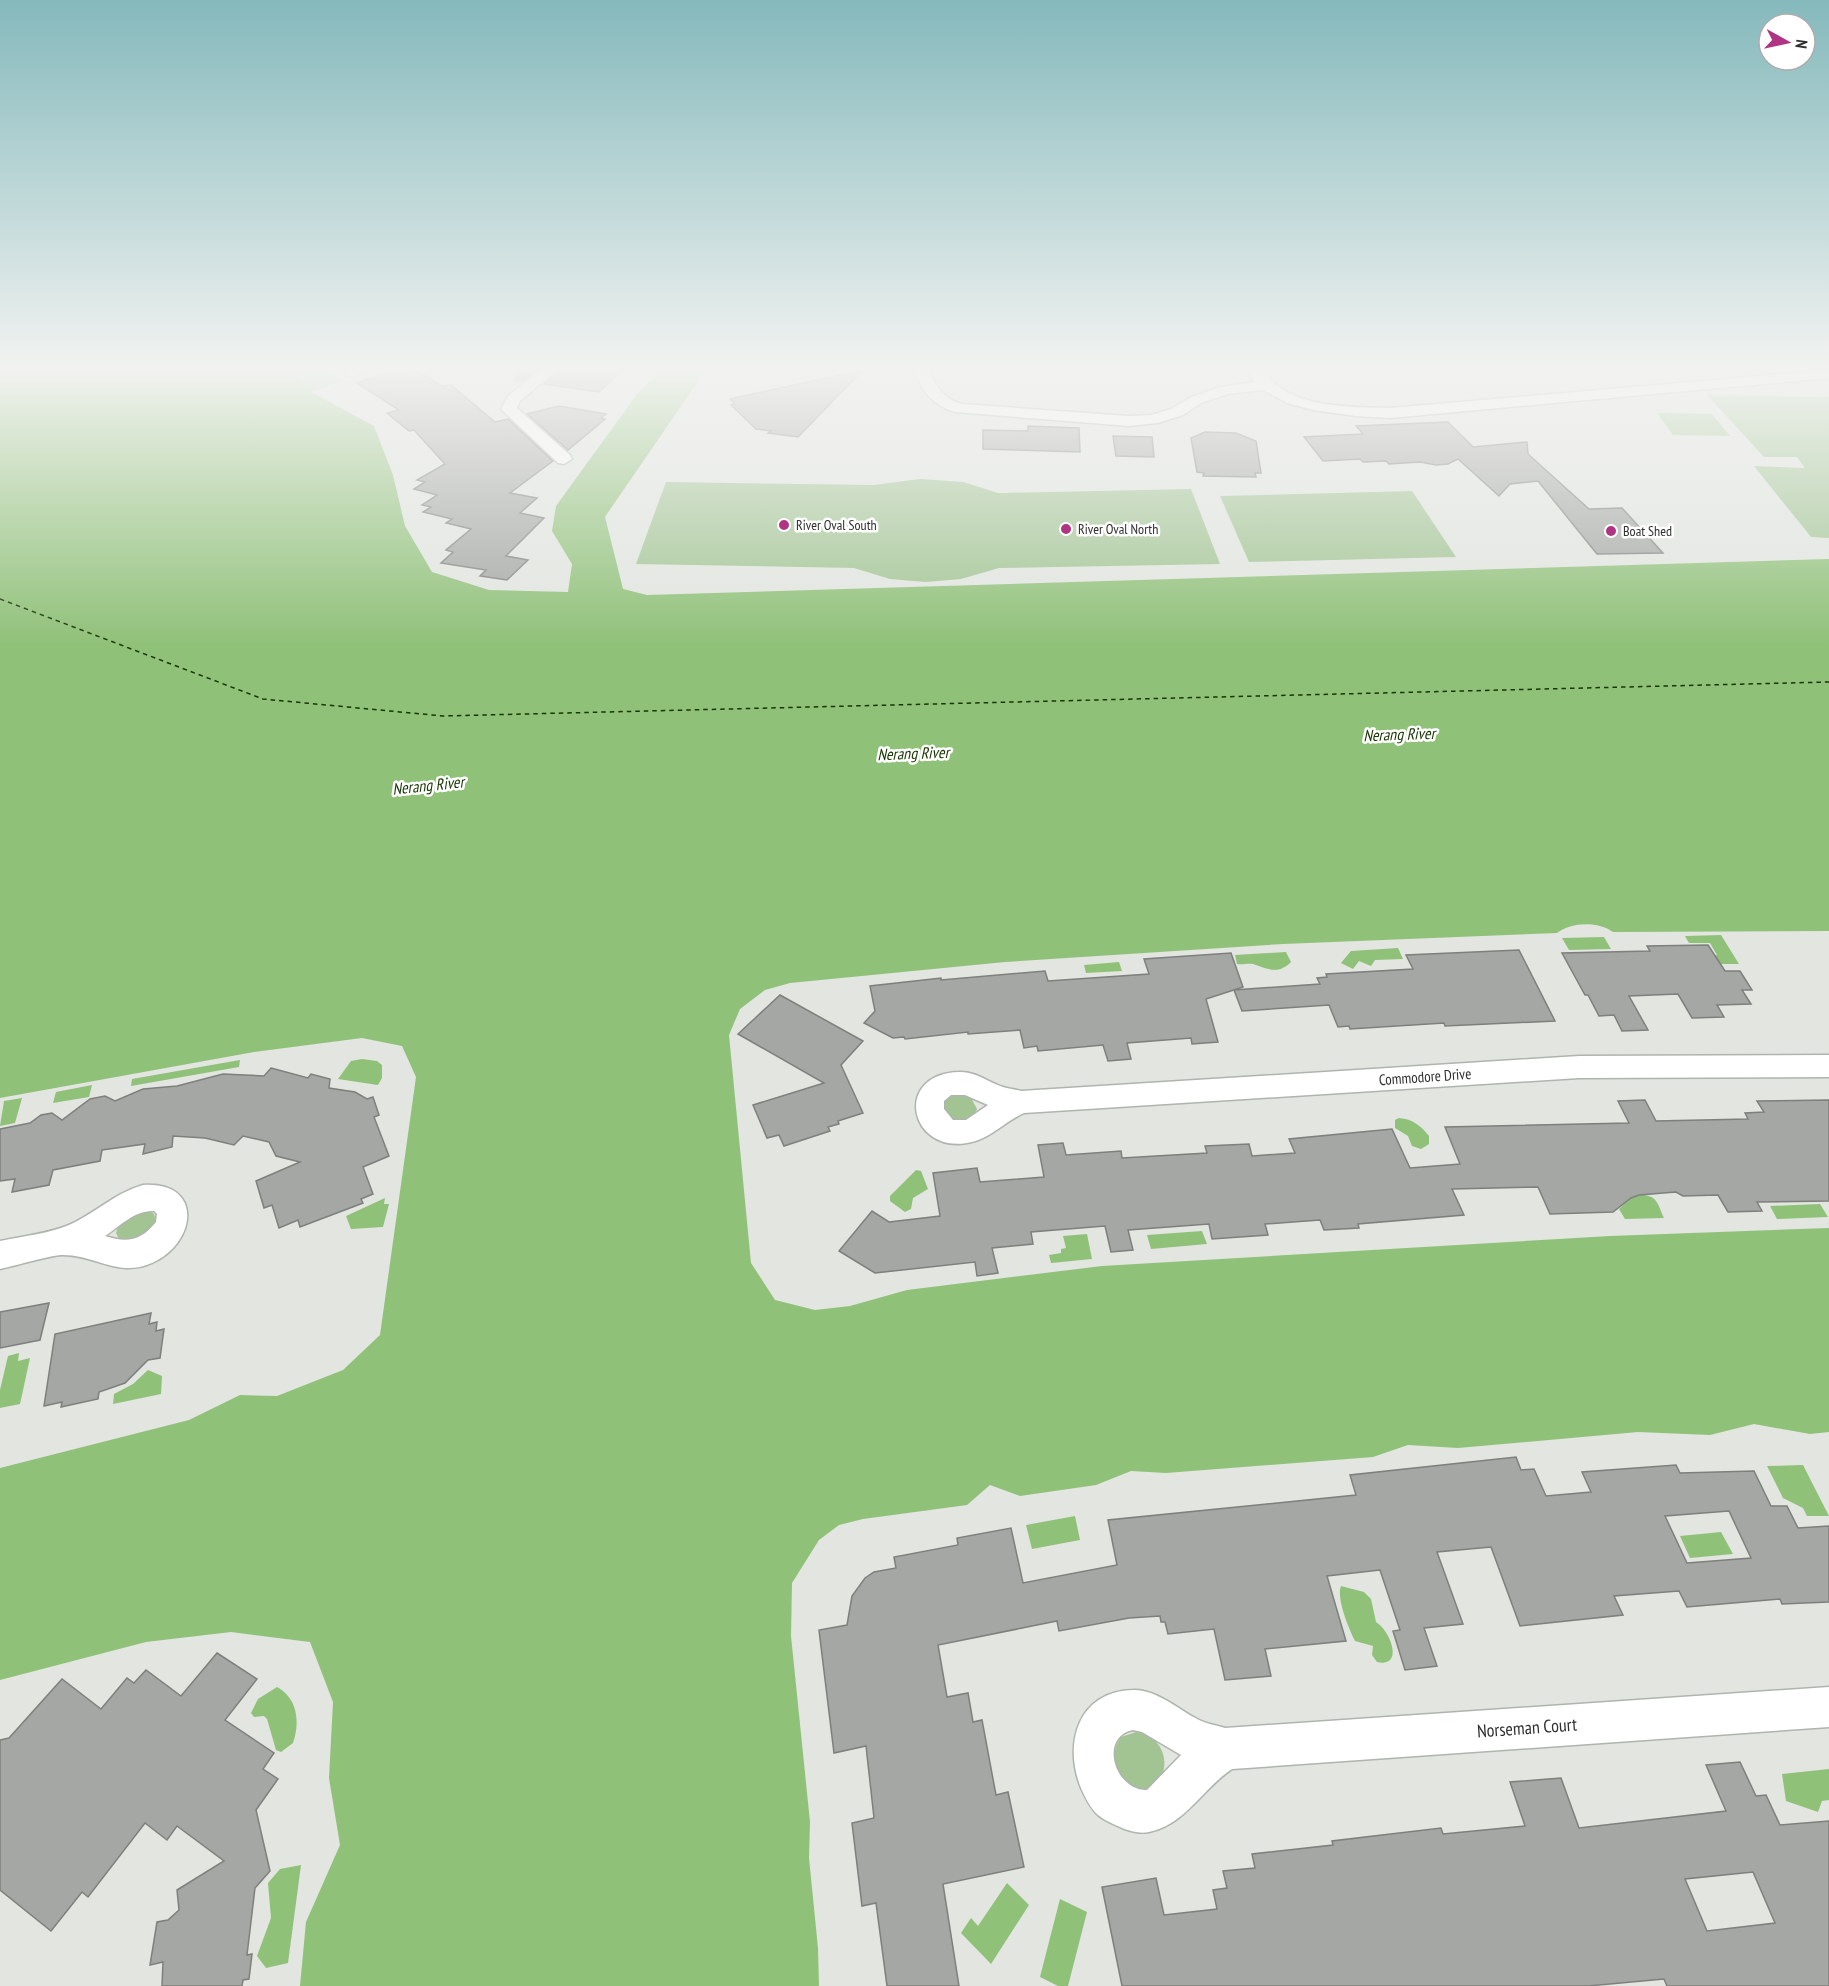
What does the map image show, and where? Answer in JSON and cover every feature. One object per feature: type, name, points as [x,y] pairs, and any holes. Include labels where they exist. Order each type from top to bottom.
[{"type":"street","name":"Commodore Drive","points":[[1021,1102],[1579,1067],[1829,1066]]},
{"type":"street","points":[[0,1255],[64,1242]]},
{"type":"street","name":"Norseman Court","points":[[1225,1749],[1829,1707]]},
{"type":"shaded area","points":[[1799,460],[1829,460],[1829,538],[1811,537],[1754,466],[1805,468]]},
{"type":"shaded area","points":[[920,479],[963,482],[998,493],[1191,489],[1220,564],[999,568],[961,579],[926,582],[890,579],[854,568],[636,564],[666,482],[874,485]]},
{"type":"shaded area","points":[[1412,491],[1456,557],[1249,562],[1220,496]]},
{"type":"shaded area","points":[[959,1093],[970,1096],[977,1109],[972,1117],[964,1121],[946,1117],[942,1104],[948,1096]]},
{"type":"shaded area","points":[[137,1211],[150,1211],[154,1214],[157,1223],[145,1238],[120,1241],[116,1233],[119,1223]]},
{"type":"shaded area","points":[[1136,1732],[1150,1737],[1160,1746],[1164,1757],[1164,1769],[1160,1779],[1153,1787],[1143,1789],[1131,1785],[1123,1780],[1118,1772],[1114,1758],[1116,1746],[1121,1737]]},
{"type":"water","name":"Nerang River","points":[[0,460],[387,460],[405,526],[432,572],[489,590],[568,592],[572,564],[552,531],[556,506],[589,460],[644,460],[605,517],[623,589],[647,595],[1829,559],[1829,931],[1613,932],[1600,926],[1585,924],[1563,929],[1557,933],[1283,944],[1005,962],[790,983],[765,990],[740,1009],[729,1035],[751,1263],[775,1300],[815,1310],[850,1306],[907,1290],[1102,1266],[1610,1236],[1829,1228],[1829,1432],[1810,1434],[1754,1424],[1710,1435],[1638,1432],[1458,1448],[1408,1445],[1373,1457],[1166,1473],[1131,1471],[1096,1485],[1020,1496],[990,1485],[967,1505],[863,1519],[839,1525],[819,1540],[792,1583],[791,1636],[810,1822],[809,1858],[818,1948],[819,1986],[300,1986],[306,1922],[340,1845],[329,1778],[333,1702],[310,1642],[231,1632],[146,1642],[0,1680],[0,1468],[189,1420],[240,1395],[277,1396],[343,1370],[380,1335],[416,1077],[402,1046],[362,1038],[254,1052],[0,1098]]},
{"type":"water","points":[[1721,935],[1739,964],[1717,964],[1712,956],[1717,955],[1710,943],[1689,943],[1685,936]]},
{"type":"water","points":[[1604,937],[1611,949],[1569,950],[1562,938]]},
{"type":"water","points":[[1398,948],[1403,959],[1375,960],[1371,966],[1359,961],[1353,969],[1341,963],[1351,951]]},
{"type":"water","points":[[1286,952],[1291,962],[1277,970],[1253,964],[1237,964],[1235,955]]},
{"type":"water","points":[[1119,962],[1122,971],[1086,973],[1084,965]]},
{"type":"water","points":[[362,1059],[377,1061],[382,1065],[382,1078],[378,1085],[338,1079],[351,1061]]},
{"type":"water","points":[[240,1060],[239,1067],[131,1086],[132,1079]]},
{"type":"water","points":[[92,1085],[89,1097],[53,1103],[56,1092]]},
{"type":"water","points":[[22,1098],[15,1123],[0,1126],[4,1101]]},
{"type":"water","points":[[1399,1118],[1413,1121],[1420,1126],[1429,1136],[1429,1144],[1421,1149],[1412,1146],[1408,1136],[1395,1128],[1395,1120]]},
{"type":"water","points":[[916,1170],[921,1171],[928,1189],[913,1198],[911,1209],[905,1212],[890,1201],[890,1196]]},
{"type":"water","points":[[1639,1195],[1653,1198],[1664,1218],[1625,1219],[1619,1209],[1631,1198]]},
{"type":"water","points":[[385,1198],[384,1204],[389,1204],[383,1227],[351,1229],[346,1216]]},
{"type":"water","points":[[1820,1204],[1828,1217],[1777,1219],[1770,1206]]},
{"type":"water","points":[[1202,1231],[1207,1244],[1151,1249],[1147,1235]]},
{"type":"water","points":[[1087,1234],[1092,1259],[1051,1263],[1049,1255],[1061,1253],[1061,1249],[1066,1248],[1063,1236]]},
{"type":"water","points":[[19,1353],[18,1361],[30,1358],[20,1404],[0,1408],[0,1390],[8,1356]]},
{"type":"water","points":[[148,1370],[162,1376],[161,1394],[113,1404],[114,1394],[133,1384]]},
{"type":"water","points":[[1803,1465],[1829,1516],[1807,1516],[1803,1508],[1783,1498],[1767,1466]]},
{"type":"water","points":[[1075,1516],[1080,1540],[1032,1549],[1026,1525]]},
{"type":"water","points":[[1721,1532],[1733,1554],[1690,1558],[1680,1536]]},
{"type":"water","points":[[1341,1586],[1364,1592],[1371,1599],[1376,1622],[1390,1640],[1393,1654],[1391,1659],[1386,1662],[1377,1662],[1372,1655],[1373,1646],[1355,1641],[1342,1606]]},
{"type":"water","points":[[277,1687],[293,1704],[297,1719],[293,1743],[281,1752],[276,1750],[267,1719],[264,1716],[254,1717],[251,1713],[258,1699]]},
{"type":"water","points":[[1829,1769],[1829,1800],[1822,1801],[1818,1812],[1786,1801],[1782,1774]]},
{"type":"water","points":[[301,1865],[288,1963],[266,1968],[257,1956],[271,1918],[268,1883],[280,1869]]},
{"type":"water","points":[[1007,1883],[1029,1905],[991,1964],[961,1933],[971,1918],[978,1926]]},
{"type":"water","points":[[1060,1899],[1087,1912],[1068,1986],[1058,1986],[1040,1977]]},
{"type":"building","points":[[441,460],[553,461],[510,493],[537,498],[520,513],[544,518],[506,556],[528,560],[507,580],[480,576],[486,570],[441,563],[453,552],[446,550],[471,529],[446,523],[452,519],[423,512],[431,507],[422,505],[437,495],[414,489],[425,482],[417,480],[445,464]]},
{"type":"building","points":[[1195,460],[1259,460],[1261,473],[1255,473],[1256,477],[1203,476],[1204,473],[1197,472]]},
{"type":"building","points":[[1361,460],[1457,460],[1448,464],[1436,465],[1420,462],[1389,464],[1386,461],[1363,462]]},
{"type":"building","points":[[1459,460],[1534,460],[1589,509],[1622,508],[1663,553],[1597,554],[1538,481],[1510,484],[1499,496]]},
{"type":"building","points":[[1708,945],[1725,971],[1740,971],[1752,990],[1742,990],[1751,1004],[1717,1005],[1724,1017],[1692,1018],[1678,994],[1629,996],[1648,1030],[1622,1031],[1614,1015],[1599,1016],[1562,953],[1650,951],[1647,946]]},
{"type":"building","points":[[1519,950],[1555,1021],[1445,1026],[1444,1023],[1350,1029],[1349,1026],[1338,1027],[1329,1005],[1242,1011],[1234,990],[1320,984],[1317,978],[1327,977],[1326,974],[1413,969],[1406,955]]},
{"type":"building","points":[[1231,953],[1243,987],[1206,999],[1218,1042],[1192,1044],[1191,1038],[1127,1043],[1131,1059],[1108,1061],[1103,1045],[1038,1051],[1037,1046],[1024,1048],[1020,1030],[968,1034],[968,1032],[905,1039],[904,1037],[893,1038],[864,1023],[875,1011],[870,986],[941,978],[941,980],[1045,971],[1048,981],[1149,974],[1144,959]]},
{"type":"building","points":[[780,995],[863,1041],[841,1065],[863,1113],[838,1121],[839,1124],[828,1127],[830,1131],[784,1146],[779,1135],[767,1138],[753,1105],[824,1083],[738,1034]]},
{"type":"building","points":[[271,1068],[308,1078],[311,1074],[330,1079],[329,1088],[355,1092],[367,1099],[373,1097],[379,1115],[374,1117],[389,1156],[363,1167],[373,1194],[361,1199],[363,1203],[300,1227],[298,1220],[279,1228],[272,1205],[264,1208],[256,1181],[300,1162],[276,1156],[269,1142],[243,1136],[234,1145],[205,1138],[173,1136],[172,1147],[143,1154],[145,1144],[102,1150],[100,1161],[53,1170],[49,1185],[12,1192],[15,1179],[0,1181],[0,1129],[30,1123],[41,1115],[52,1113],[62,1120],[90,1099],[105,1096],[115,1101],[143,1089],[177,1086],[223,1074],[264,1076]]},
{"type":"building","points":[[1645,1100],[1656,1121],[1748,1119],[1745,1113],[1764,1112],[1757,1101],[1829,1100],[1829,1201],[1757,1202],[1762,1211],[1728,1212],[1718,1195],[1683,1196],[1676,1192],[1639,1195],[1631,1198],[1613,1212],[1550,1214],[1538,1187],[1452,1189],[1464,1215],[1358,1224],[1359,1228],[1324,1230],[1320,1220],[1265,1224],[1268,1235],[1212,1239],[1209,1224],[1128,1230],[1133,1250],[1111,1252],[1105,1226],[1031,1232],[1033,1244],[992,1248],[998,1273],[977,1276],[975,1262],[875,1273],[839,1251],[872,1211],[889,1222],[940,1216],[933,1173],[977,1168],[980,1182],[1044,1177],[1038,1145],[1063,1143],[1066,1155],[1121,1151],[1122,1158],[1207,1153],[1205,1146],[1249,1144],[1252,1156],[1295,1153],[1289,1139],[1392,1129],[1410,1168],[1460,1164],[1445,1127],[1629,1123],[1618,1101]]},
{"type":"building","points":[[49,1303],[40,1340],[0,1348],[0,1312]]},
{"type":"building","points":[[151,1313],[149,1324],[157,1322],[156,1331],[164,1329],[160,1358],[148,1360],[125,1383],[99,1392],[98,1399],[61,1407],[62,1402],[44,1406],[55,1334]]},
{"type":"building","points":[[1516,1457],[1521,1470],[1534,1469],[1546,1496],[1591,1492],[1582,1472],[1676,1465],[1680,1473],[1754,1471],[1771,1506],[1787,1506],[1798,1528],[1829,1526],[1829,1602],[1782,1604],[1780,1599],[1687,1607],[1679,1591],[1614,1596],[1623,1615],[1520,1626],[1491,1547],[1437,1552],[1463,1624],[1424,1628],[1437,1666],[1405,1670],[1393,1631],[1400,1630],[1380,1570],[1327,1576],[1346,1641],[1265,1649],[1271,1676],[1225,1680],[1214,1629],[1168,1634],[1165,1622],[1161,1622],[1160,1616],[1129,1618],[1059,1631],[1057,1621],[938,1645],[947,1697],[968,1693],[973,1722],[982,1720],[996,1795],[1008,1792],[1024,1867],[943,1884],[959,1986],[887,1986],[876,1903],[862,1906],[852,1823],[874,1818],[866,1746],[834,1753],[819,1630],[847,1625],[852,1596],[865,1578],[874,1572],[896,1568],[894,1557],[958,1545],[957,1538],[1011,1528],[1023,1583],[1117,1565],[1108,1520],[1356,1495],[1350,1475]],"holes":[[[1729,1511],[1751,1558],[1687,1563],[1665,1516]]]},
{"type":"building","points":[[217,1653],[257,1679],[225,1720],[274,1753],[263,1769],[278,1779],[256,1810],[270,1871],[255,1888],[247,1955],[252,1954],[249,1979],[243,1980],[242,1986],[162,1986],[163,1962],[150,1965],[157,1922],[168,1920],[179,1910],[177,1890],[224,1861],[177,1826],[167,1840],[145,1823],[88,1897],[82,1892],[51,1931],[0,1890],[0,1740],[9,1738],[62,1679],[101,1709],[127,1678],[134,1683],[146,1670],[181,1696]]},
{"type":"building","points":[[1740,1762],[1756,1796],[1766,1795],[1780,1825],[1829,1821],[1829,1986],[1667,1986],[1664,1979],[1588,1986],[1122,1986],[1102,1887],[1156,1878],[1164,1915],[1217,1909],[1213,1890],[1227,1888],[1223,1871],[1255,1868],[1252,1854],[1333,1845],[1332,1841],[1441,1828],[1443,1834],[1525,1826],[1510,1782],[1561,1778],[1579,1828],[1726,1811],[1706,1765]],"holes":[[[1753,1872],[1775,1923],[1707,1931],[1685,1879]]]},
{"type":"ferry route","points":[[0,599],[263,699],[443,716],[1829,682]]},
{"type":"place","name":"River Oval South","points":[[784,525]]},
{"type":"place","name":"River Oval North","points":[[1066,529]]},
{"type":"place","name":"Boat Shed","points":[[1611,531]]}]
